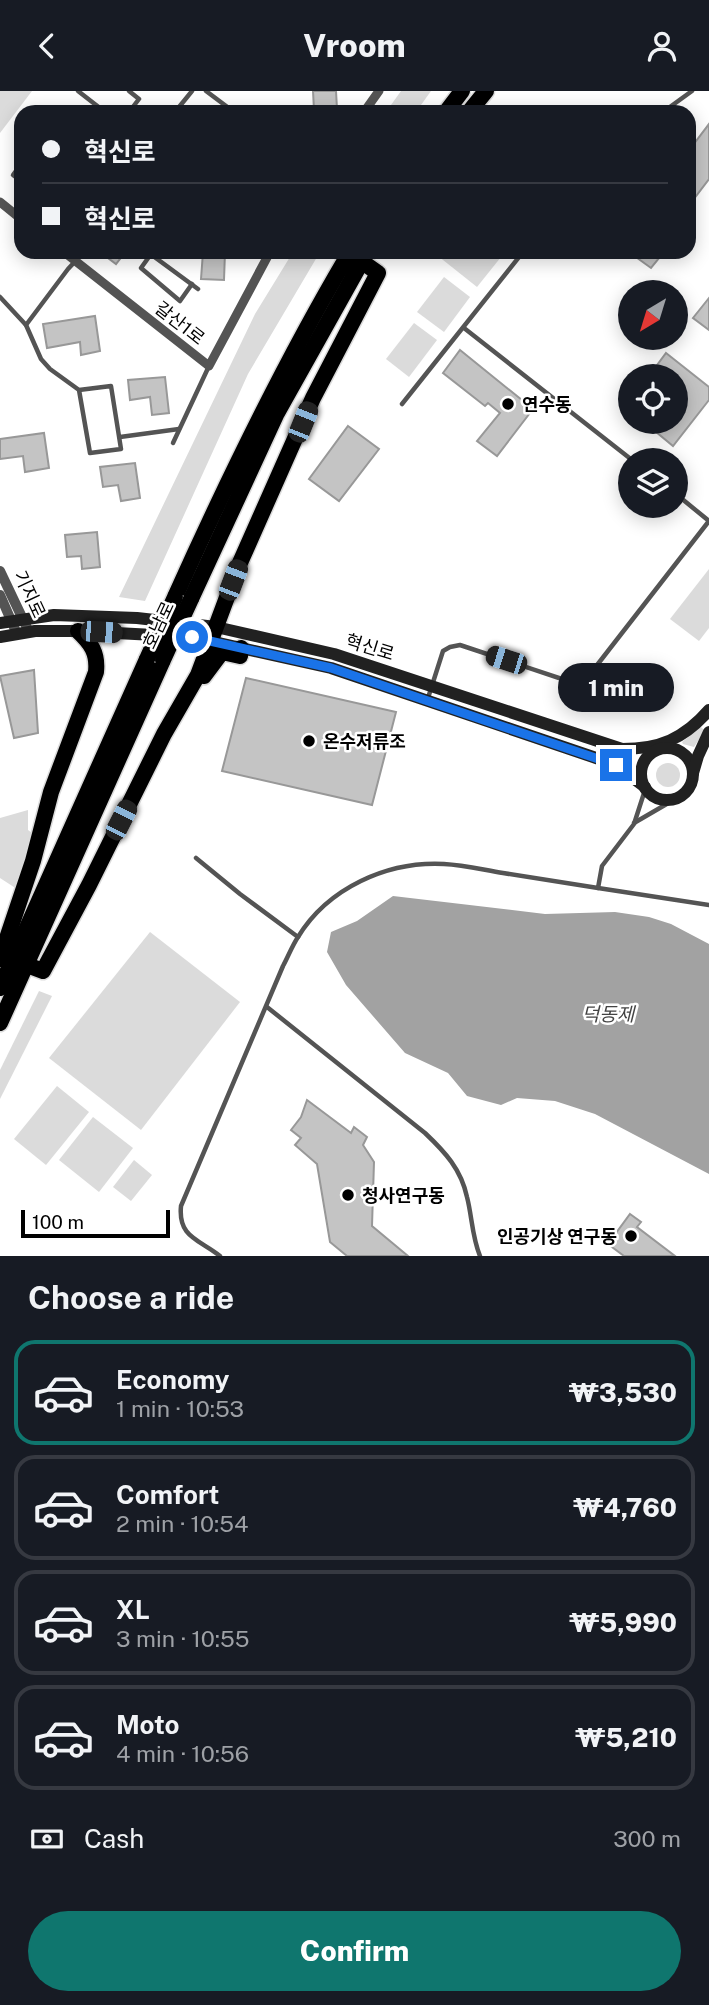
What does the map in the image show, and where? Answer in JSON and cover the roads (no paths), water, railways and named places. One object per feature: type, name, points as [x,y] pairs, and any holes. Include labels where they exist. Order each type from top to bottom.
[{"type":"highway","points":[[475,105],[486,91]]},
{"type":"highway","name":"호남로","points":[[0,988],[183,598],[269,398],[315,310],[357,259]]},
{"type":"highway","points":[[27,965],[43,971],[164,734],[198,675],[239,565],[313,398],[379,272],[364,259]]},
{"type":"highway","points":[[0,959],[33,861],[51,792],[96,672],[97,657],[88,641],[78,631]]},
{"type":"highway","points":[[198,675],[204,676],[222,652],[240,656],[241,648]]},
{"type":"highway","name":"호남로","points":[[0,1023],[27,965],[155,659]]},
{"type":"main road","name":"혁신로","points":[[11,621],[42,617],[137,618],[334,655],[432,685],[605,745],[622,749],[657,748]]},
{"type":"main road","name":"혁신로","points":[[0,637],[23,633],[78,631],[192,637],[214,634],[241,648],[331,668],[616,765],[660,799],[677,798]]},
{"type":"main road","points":[[646,787],[642,775],[643,767],[657,748],[696,725],[709,710]]},
{"type":"main road","points":[[677,798],[690,788],[709,732]]},
{"type":"main road","points":[[657,748],[680,751],[691,763],[693,773]]},
{"type":"street","points":[[0,202],[14,213]]},
{"type":"street","name":"갈산1로","points":[[73,259],[209,366],[266,259]]},
{"type":"street","name":"기지로","points":[[0,571],[13,597],[11,621]]},
{"type":"street","name":"기지로","points":[[0,596],[11,621],[23,633]]},
{"type":"street","points":[[13,597],[25,609],[42,617]]},
{"type":"lane","points":[[78,91],[97,105]]},
{"type":"lane","points":[[129,91],[139,99],[134,105]]},
{"type":"lane","points":[[181,105],[192,91]]},
{"type":"lane","points":[[206,91],[225,105]]},
{"type":"lane","points":[[673,105],[692,91]]},
{"type":"lane","points":[[146,259],[141,268],[180,301],[192,284]]},
{"type":"lane","points":[[158,259],[198,289]]},
{"type":"lane","points":[[402,404],[518,259]]},
{"type":"lane","points":[[26,325],[76,261]]},
{"type":"lane","points":[[0,297],[26,325],[41,359],[50,369],[79,390],[111,386],[121,449],[90,453],[79,390]]},
{"type":"lane","points":[[464,328],[618,449]]},
{"type":"lane","points":[[173,443],[209,366]]},
{"type":"lane","points":[[120,437],[180,429]]},
{"type":"lane","points":[[427,701],[443,652],[460,645],[574,683],[580,683],[587,678],[709,521],[688,504]]},
{"type":"lane","points":[[598,888],[603,866],[634,824],[646,787]]},
{"type":"lane","points":[[634,824],[677,798]]},
{"type":"lane","points":[[196,858],[298,937]]},
{"type":"lane","points":[[220,1256],[187,1232],[180,1222],[181,1206],[298,937],[333,898],[354,884],[382,872],[416,864],[446,864],[709,905]]},
{"type":"lane","points":[[267,1007],[425,1133],[448,1155],[460,1174],[467,1195],[476,1246],[481,1256]]},
{"type":"water","name":"덕동제","points":[[393,896],[545,914],[615,912],[649,917],[671,924],[709,944],[709,1174],[595,1114],[555,1101],[517,1098],[501,1105],[467,1096],[448,1073],[405,1053],[346,985],[327,952],[331,932],[357,921]]},
{"type":"place","name":"연수동","points":[[508,404]]},
{"type":"place","name":"온수저류조","points":[[309,741]]},
{"type":"place","name":"청사연구동","points":[[348,1195]]},
{"type":"place","name":"인공기상 연구동","points":[[631,1236]]}]
